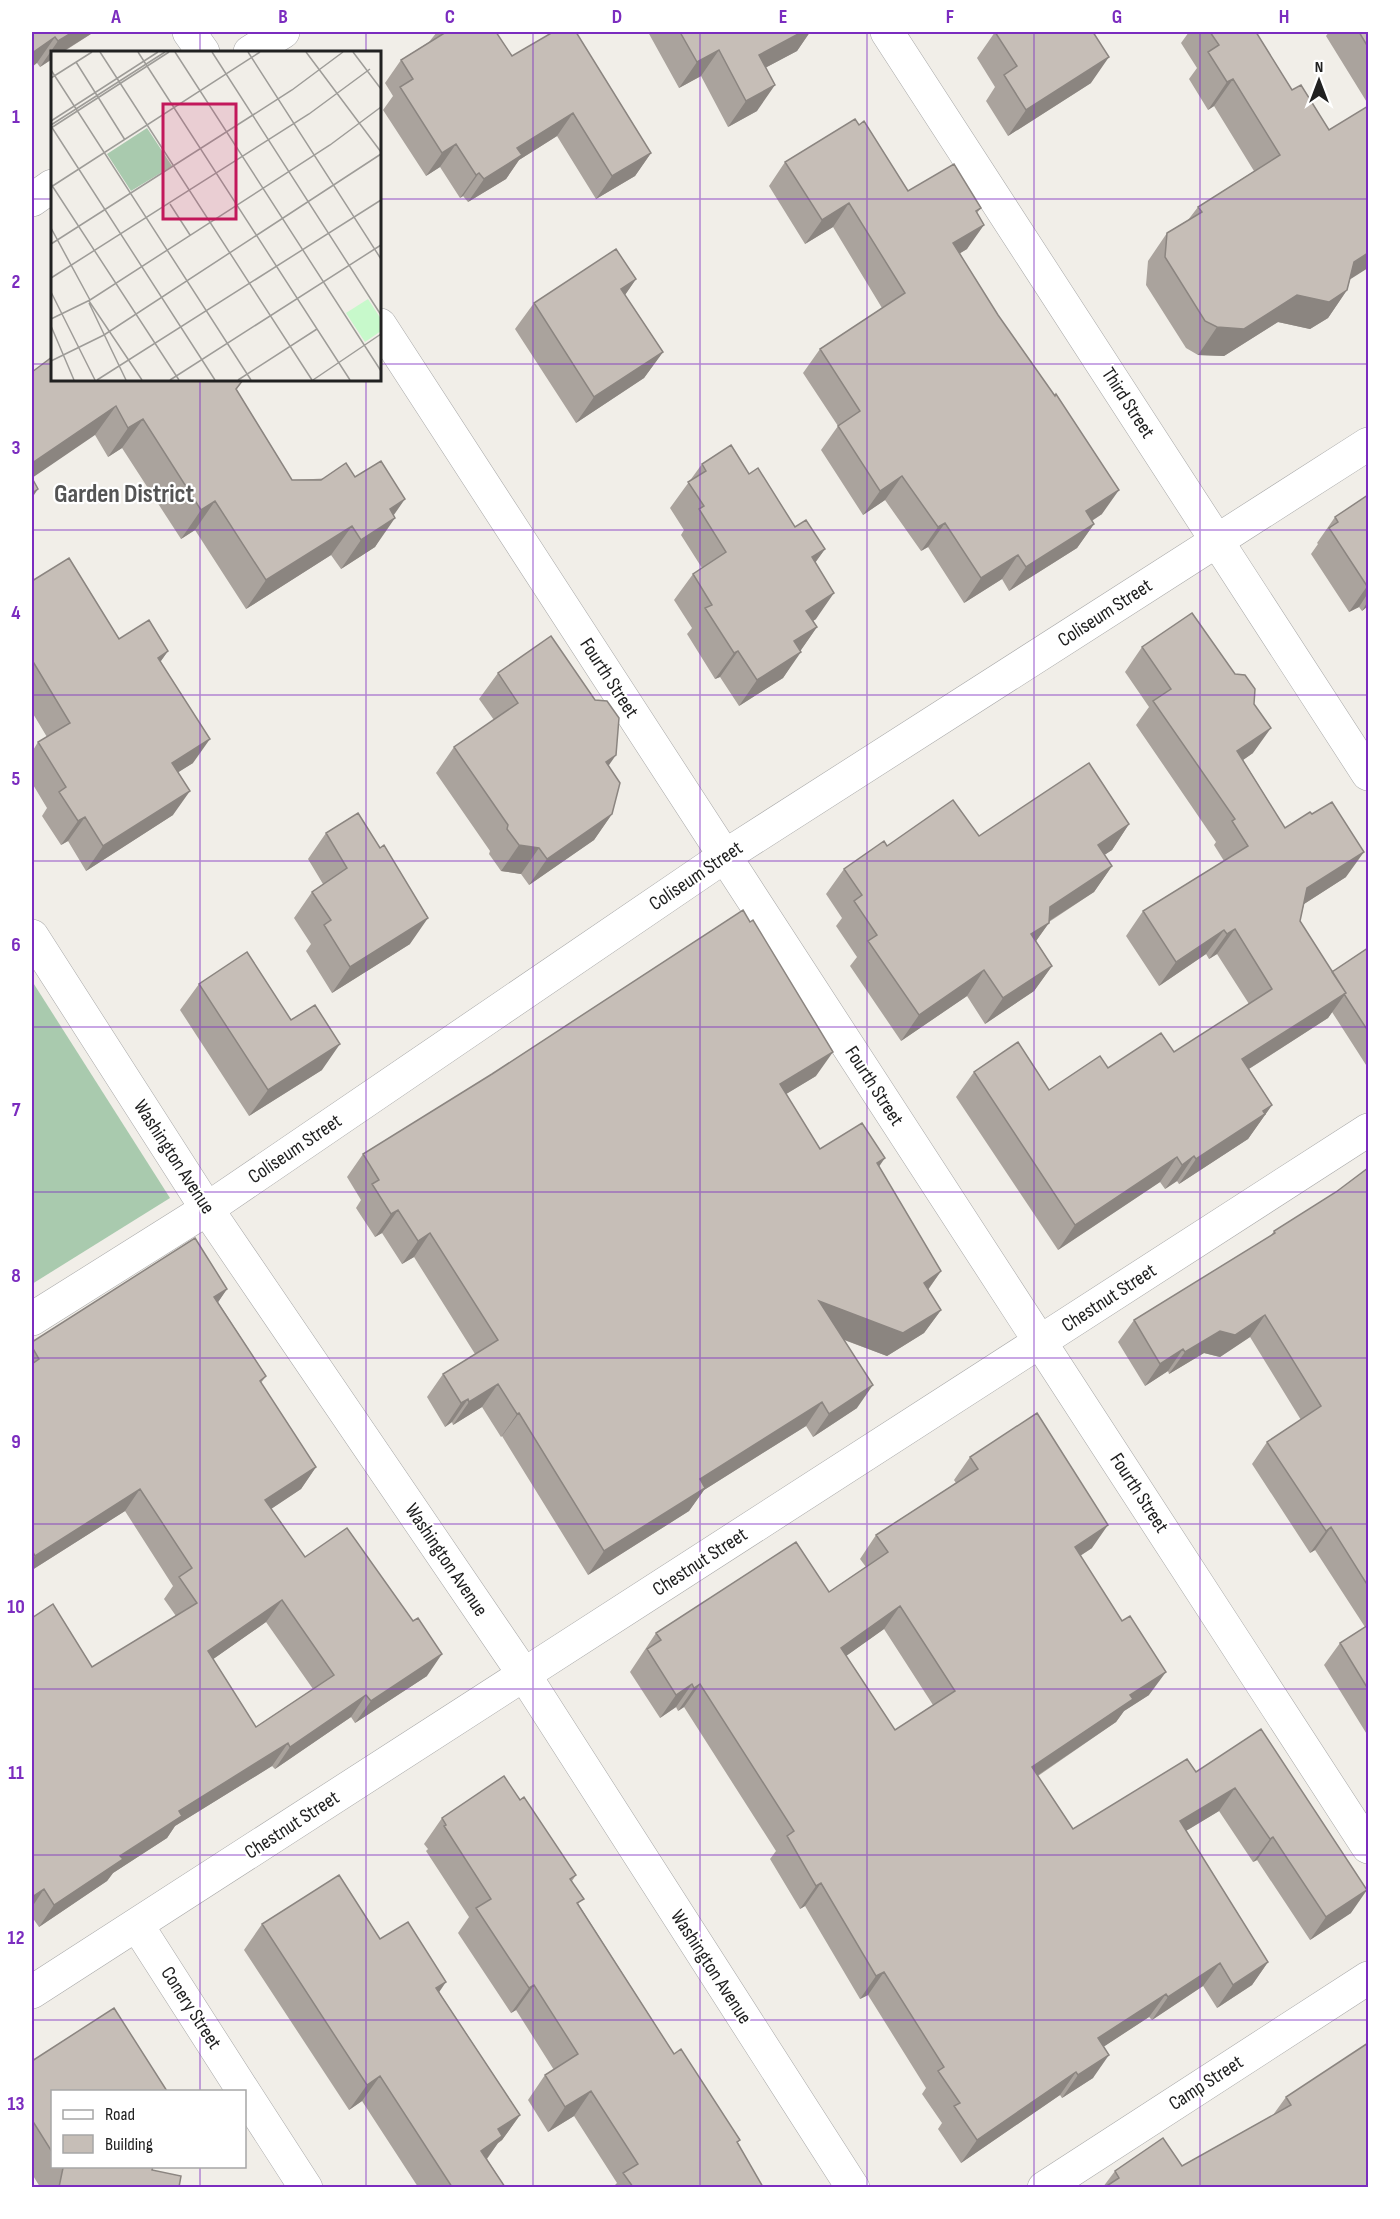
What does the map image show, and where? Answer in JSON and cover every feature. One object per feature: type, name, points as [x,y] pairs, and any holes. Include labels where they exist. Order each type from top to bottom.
[{"type":"street","points":[[189,32],[202,51]]},
{"type":"street","points":[[252,51],[283,32]]},
{"type":"street","name":"Third Street","points":[[887,32],[1368,774]]},
{"type":"street","points":[[32,200],[51,187]]},
{"type":"street","name":"Fourth Street","points":[[381,327],[1368,1847]]},
{"type":"street","name":"Coliseum Street","points":[[32,1319],[207,1209],[724,856],[1368,444]]},
{"type":"street","name":"Washington Avenue","points":[[32,936],[207,1209],[525,1676],[853,2187]]},
{"type":"street","name":"Chestnut Street","points":[[32,1992],[1368,1130]]},
{"type":"street","name":"Conery Street","points":[[137,1925],[243,2090]]},
{"type":"street","name":"Camp Street","points":[[1044,2187],[1368,1978]]},
{"type":"street","name":"Conery Street","points":[[246,2095],[306,2187]]},
{"type":"green space","points":[[32,981],[170,1198],[32,1284]]},
{"type":"building","points":[[32,32],[73,32],[58,41],[55,37],[32,53]]},
{"type":"building","points":[[446,32],[496,32],[512,56],[553,32],[576,32],[651,153],[612,176],[573,113],[517,148],[522,155],[484,179],[479,173],[476,175],[456,144],[442,153],[400,87],[413,79],[401,60]]},
{"type":"building","points":[[680,32],[802,32],[759,55],[775,85],[746,101],[719,50],[697,62]]},
{"type":"building","points":[[995,32],[1093,32],[1109,57],[1026,110],[1004,75],[1017,66]]},
{"type":"building","points":[[1210,32],[1256,32],[1292,90],[1301,85],[1329,130],[1368,106],[1368,253],[1354,262],[1347,290],[1329,302],[1297,295],[1244,329],[1217,327],[1205,321],[1165,257],[1167,233],[1202,212],[1198,207],[1280,155],[1233,79],[1227,82],[1208,52],[1219,45]]},
{"type":"building","points":[[1359,32],[1368,32],[1368,47]]},
{"type":"building","points":[[855,119],[859,125],[864,121],[908,191],[954,164],[981,208],[976,211],[984,225],[953,243],[998,315],[1055,396],[1056,394],[1119,490],[1086,511],[1094,524],[1026,567],[1018,555],[981,578],[945,523],[938,527],[902,476],[880,491],[838,426],[860,411],[820,349],[905,293],[849,203],[822,220],[785,162]]},
{"type":"building","points":[[616,249],[636,279],[621,289],[663,352],[594,397],[534,303]]},
{"type":"building","points":[[51,358],[51,381],[242,381],[236,389],[292,480],[321,480],[346,463],[355,477],[381,461],[405,499],[390,509],[395,518],[361,540],[352,526],[266,580],[215,501],[201,510],[143,419],[128,428],[116,406],[32,463],[32,372]]},
{"type":"building","points":[[731,445],[749,474],[758,468],[795,527],[806,520],[825,549],[812,557],[834,593],[806,611],[817,627],[794,641],[801,652],[757,680],[738,651],[734,653],[705,608],[712,605],[693,574],[726,552],[699,509],[704,506],[688,482],[706,471],[702,464]]},
{"type":"building","points":[[32,478],[38,489],[32,493]]},
{"type":"building","points":[[1368,495],[1367,586],[1329,528],[1338,522],[1335,517]]},
{"type":"building","points":[[69,558],[119,639],[149,620],[168,651],[158,658],[210,739],[172,763],[190,791],[103,846],[85,817],[78,821],[59,792],[66,787],[38,742],[70,723],[32,660],[32,581]]},
{"type":"building","points":[[1192,613],[1235,674],[1245,675],[1255,689],[1254,704],[1271,728],[1237,751],[1285,828],[1310,812],[1312,814],[1332,802],[1364,852],[1307,888],[1300,921],[1346,993],[1242,1059],[1272,1105],[1263,1111],[1265,1114],[1196,1159],[1194,1156],[1182,1165],[1177,1157],[1075,1225],[974,1072],[1018,1042],[1049,1090],[1100,1056],[1108,1068],[1161,1033],[1174,1052],[1272,989],[1235,929],[1227,934],[1224,930],[1176,962],[1143,911],[1248,846],[1232,821],[1235,819],[1153,701],[1171,689],[1142,647]]},
{"type":"building","points":[[551,636],[595,700],[607,701],[619,718],[616,755],[606,762],[620,783],[612,814],[547,859],[539,848],[519,845],[507,829],[508,825],[454,747],[518,703],[498,673]]},
{"type":"building","points":[[1089,763],[1129,824],[1098,845],[1112,866],[1050,907],[1049,923],[1031,934],[1052,966],[1003,998],[984,970],[919,1015],[868,941],[877,935],[854,901],[862,895],[844,869],[884,841],[887,846],[953,800],[979,836]]},
{"type":"building","points":[[358,813],[380,848],[384,845],[428,918],[350,967],[324,925],[331,920],[312,892],[347,868],[326,833]]},
{"type":"building","points":[[743,910],[750,922],[753,920],[833,1052],[780,1084],[820,1149],[862,1123],[885,1158],[877,1163],[941,1271],[924,1283],[941,1310],[903,1333],[819,1301],[873,1385],[829,1414],[822,1402],[700,1479],[705,1488],[604,1551],[519,1413],[517,1414],[498,1384],[469,1402],[468,1399],[461,1403],[443,1374],[498,1340],[430,1233],[418,1241],[398,1210],[391,1214],[372,1184],[379,1180],[363,1154],[492,1074]]},
{"type":"building","points":[[1368,948],[1368,1031],[1332,972]]},
{"type":"building","points":[[247,952],[291,1020],[315,1005],[340,1044],[268,1090],[199,984]]},
{"type":"building","points":[[1368,1168],[1368,1586],[1331,1527],[1326,1531],[1267,1442],[1321,1406],[1265,1315],[1235,1335],[1220,1331],[1185,1352],[1183,1349],[1160,1364],[1134,1320],[1275,1233],[1274,1231],[1336,1192]]},
{"type":"building","points":[[195,1238],[227,1289],[214,1297],[266,1376],[260,1381],[316,1467],[265,1500],[305,1557],[347,1528],[413,1621],[418,1618],[442,1654],[371,1701],[366,1695],[290,1747],[288,1743],[179,1811],[182,1816],[120,1856],[123,1859],[54,1905],[44,1889],[32,1897],[32,1618],[53,1604],[92,1667],[197,1603],[179,1577],[192,1568],[140,1489],[35,1556],[32,1550],[32,1364],[39,1359],[32,1347],[32,1342]],"holes":[[[282,1600],[334,1675],[256,1727],[208,1651]]]},
{"type":"building","points":[[1037,1413],[1108,1525],[1075,1547],[1122,1621],[1130,1616],[1166,1672],[1130,1695],[1133,1699],[1032,1767],[1073,1829],[1187,1759],[1196,1772],[1261,1729],[1367,1890],[1326,1917],[1273,1837],[1270,1839],[1235,1788],[1180,1821],[1268,1962],[1233,1985],[1220,1963],[1168,1997],[1166,1994],[1098,2038],[1109,2055],[1078,2075],[1076,2072],[977,2140],[954,2106],[960,2103],[938,2071],[944,2067],[884,1972],[876,1976],[821,1883],[816,1886],[787,1836],[794,1831],[700,1684],[694,1688],[692,1684],[676,1695],[647,1649],[661,1640],[656,1633],[796,1542],[829,1592],[888,1552],[876,1535],[978,1469],[970,1457]],"holes":[[[900,1606],[955,1691],[895,1730],[841,1648]]]},
{"type":"building","points":[[1368,1625],[1368,1689],[1340,1643]]},
{"type":"building","points":[[504,1776],[520,1800],[524,1797],[576,1875],[570,1879],[584,1899],[577,1903],[674,2054],[681,2049],[740,2140],[737,2142],[763,2187],[633,2187],[623,2173],[638,2164],[591,2091],[565,2107],[545,2075],[578,2054],[534,1985],[529,1988],[476,1908],[491,1899],[444,1826],[446,1825],[442,1818]]},
{"type":"building","points":[[339,1875],[380,1939],[408,1922],[446,1982],[436,1988],[520,2115],[498,2129],[502,2136],[481,2151],[505,2187],[452,2187],[380,2076],[367,2085],[262,1924]]},
{"type":"building","points":[[114,2008],[166,2090],[51,2090],[51,2150],[32,2120],[32,2061]]},
{"type":"building","points":[[1368,2043],[1368,2187],[1105,2187],[1119,2178],[1115,2171],[1163,2138],[1182,2166],[1291,2105],[1286,2097]]},
{"type":"building","points":[[63,2168],[152,2168],[152,2170],[181,2176],[179,2187],[59,2187]]},
{"type":"district","name":"Garden District","points":[[124,494]]}]
